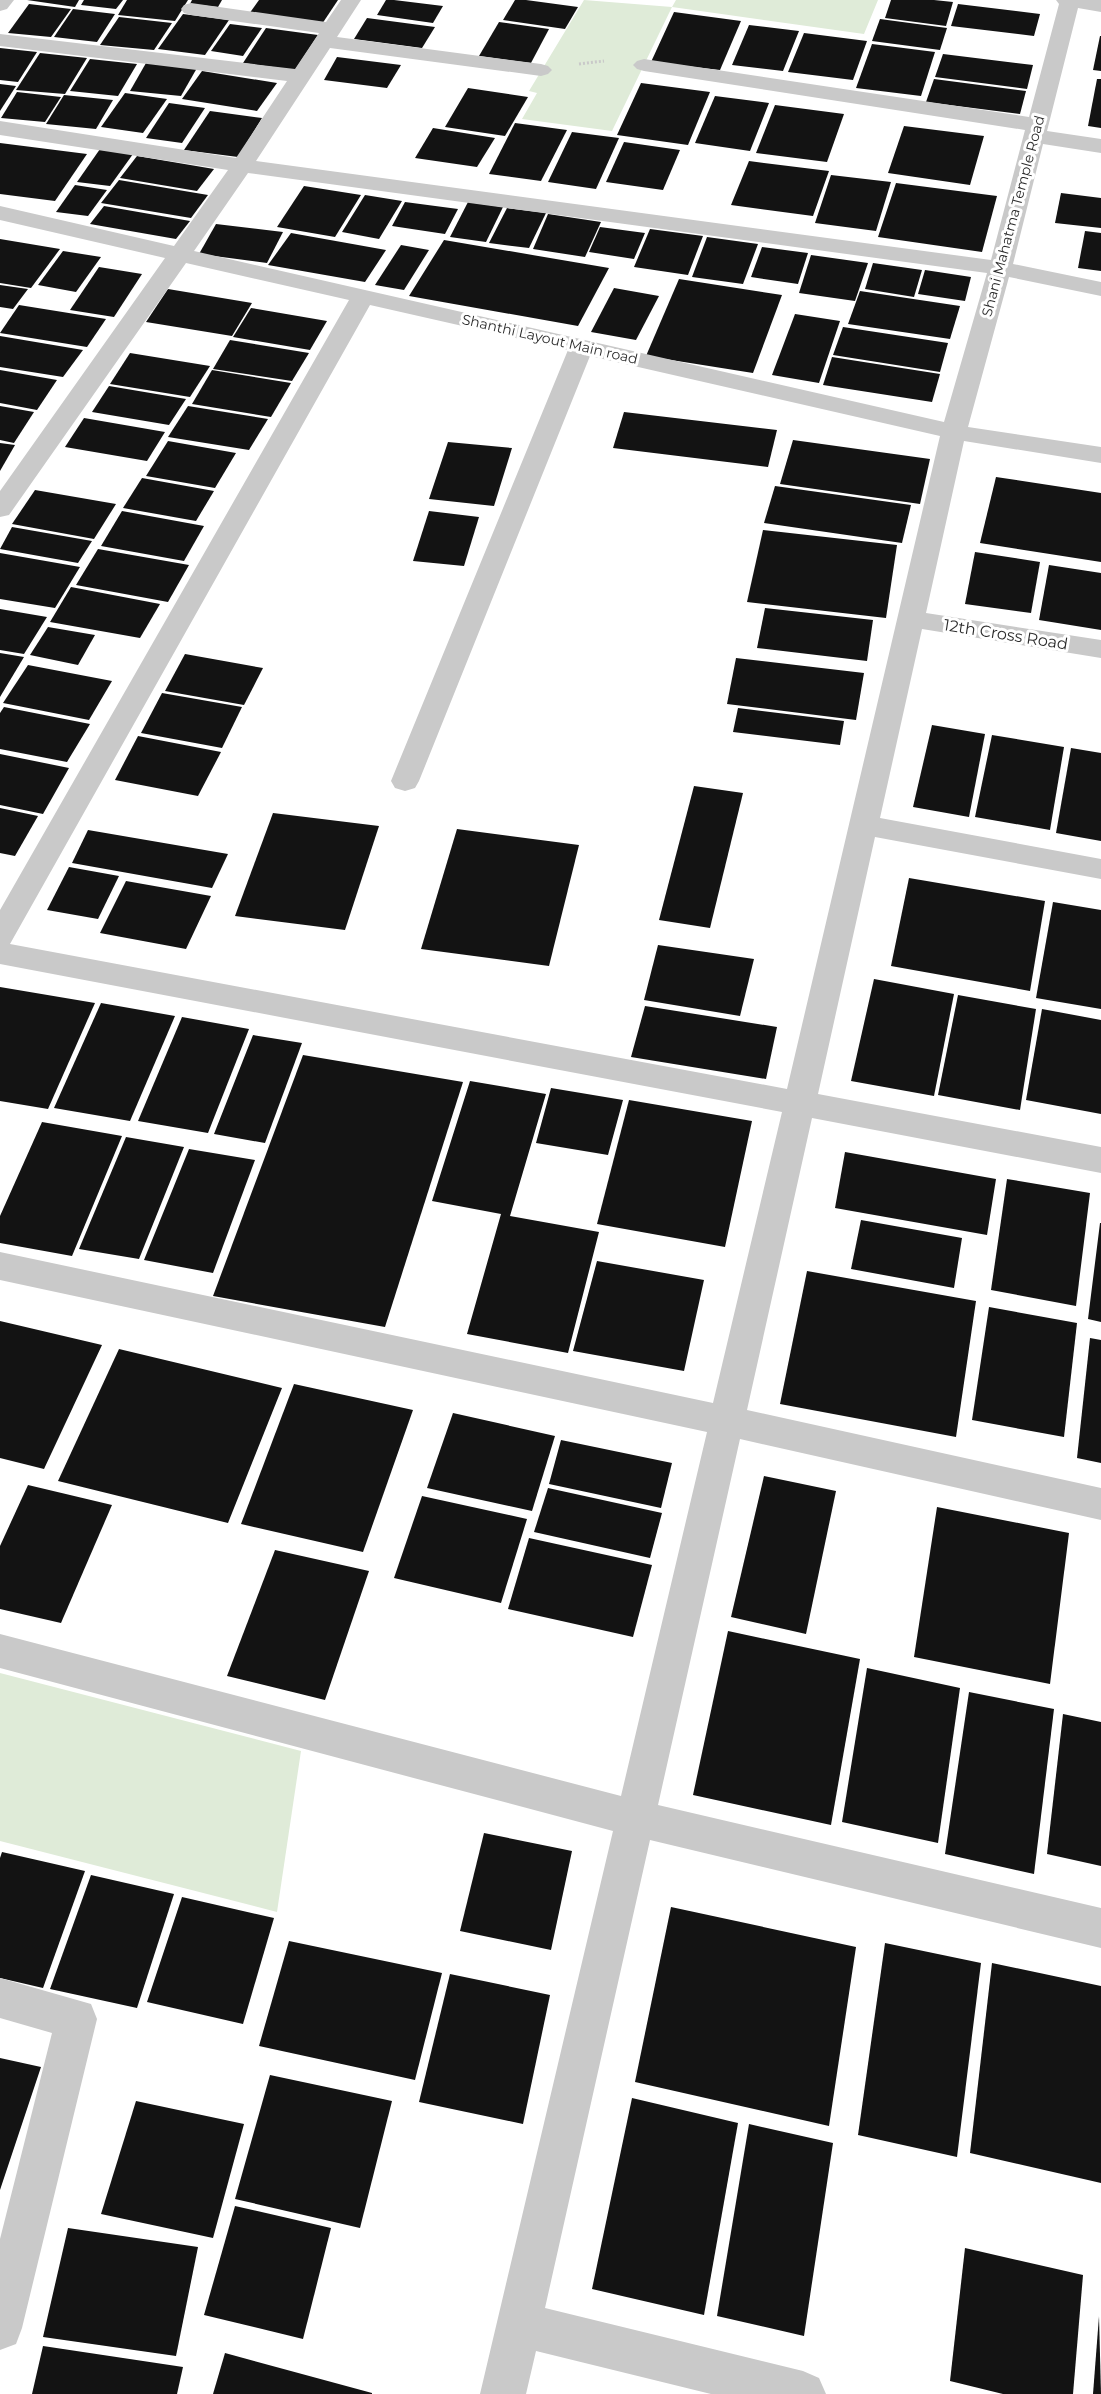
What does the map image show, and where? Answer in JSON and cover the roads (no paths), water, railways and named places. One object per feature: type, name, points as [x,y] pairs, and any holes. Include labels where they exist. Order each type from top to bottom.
[{"type":"street","points":[[0,5],[4,0]]},
{"type":"street","points":[[0,509],[243,166],[351,0]]},
{"type":"street","points":[[1068,0],[1101,6]]},
{"type":"street","name":"Shani Mahatma Temple Road","points":[[503,2394],[954,432],[1000,268],[1068,0]]},
{"type":"street","points":[[191,9],[327,35],[541,70]]},
{"type":"street","points":[[0,40],[300,76]]},
{"type":"street","points":[[644,65],[1035,131],[1101,146]]},
{"type":"street","points":[[0,128],[243,166],[1000,268],[1101,289]]},
{"type":"street","name":"Shanthi Layout Main road","points":[[0,213],[954,432],[1101,455]]},
{"type":"street","points":[[0,936],[363,297]]},
{"type":"street","points":[[405,781],[581,346]]},
{"type":"street","name":"12th Cross Road","points":[[911,619],[1101,650]]},
{"type":"street","points":[[864,825],[1101,869]]},
{"type":"street","points":[[0,953],[1101,1160]]},
{"type":"street","points":[[0,1266],[727,1421],[1101,1504]]},
{"type":"street","points":[[0,1651],[635,1818],[1101,1928]]},
{"type":"street","points":[[0,1998],[76,2019],[0,2328]]},
{"type":"street","points":[[519,2325],[803,2394]]}]
